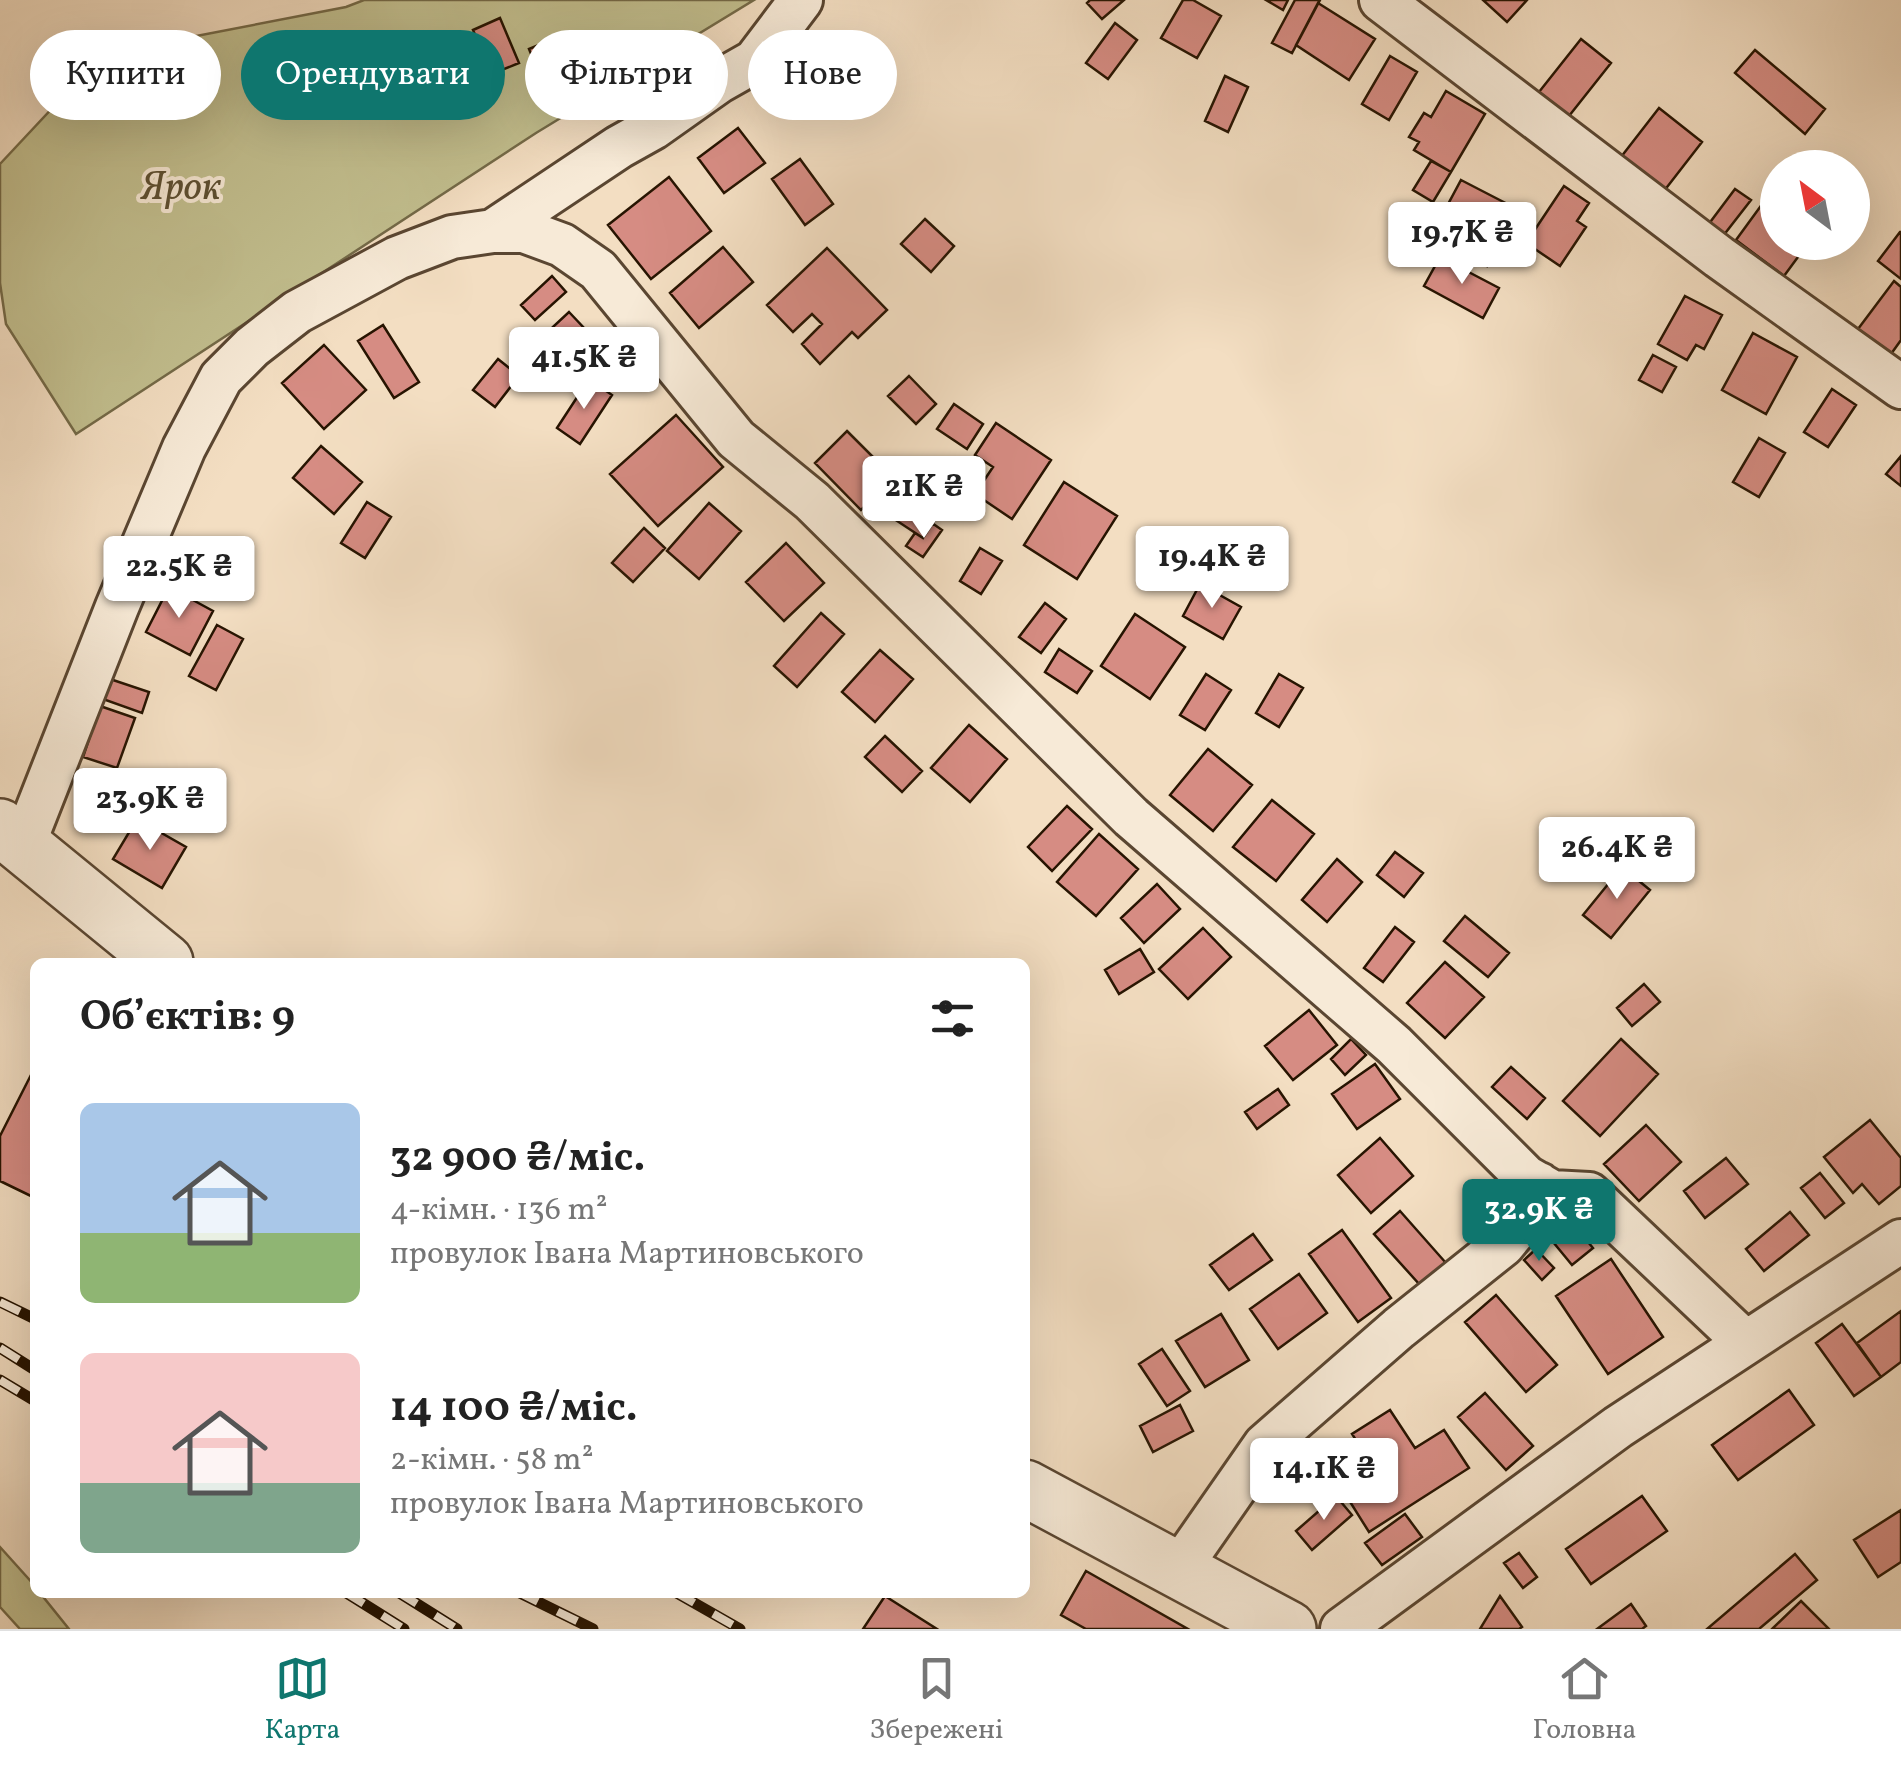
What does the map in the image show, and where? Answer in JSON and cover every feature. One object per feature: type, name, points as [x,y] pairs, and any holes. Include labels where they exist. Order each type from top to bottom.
[{"type":"street","points":[[493,230],[755,61],[801,0]]},
{"type":"street","points":[[1381,0],[1719,257],[1901,387]]},
{"type":"street","points":[[160,958],[12,837],[184,448],[221,378],[297,312],[352,280],[452,237],[493,230],[524,231],[562,245],[598,270],[736,439],[812,501],[1130,817],[1394,1045],[1526,1176],[1552,1192],[1589,1194],[1745,1342]]},
{"type":"street","points":[[1178,1570],[1265,1444],[1399,1328],[1503,1245],[1527,1216],[1539,1184]]},
{"type":"street","points":[[1342,1629],[1618,1427],[1901,1241]]},
{"type":"street","points":[[1030,1491],[1288,1629]]},
{"type":"green space","name":"Ярок","points":[[364,0],[754,0],[705,30],[525,30],[525,120],[557,120],[76,434],[6,324],[0,283],[0,164],[41,120],[221,120],[221,31],[346,7]]},
{"type":"green space","points":[[0,1547],[30,1580],[30,1598],[44,1598],[69,1629],[20,1629],[0,1607]]},
{"type":"building","points":[[1124,0],[1102,19],[1087,3]]},
{"type":"building","points":[[1183,0],[1193,0],[1221,16],[1197,58],[1161,38]]},
{"type":"building","points":[[1266,0],[1288,0],[1283,10]]},
{"type":"building","points":[[1295,0],[1320,0],[1292,53],[1272,43]]},
{"type":"building","points":[[1483,0],[1527,0],[1507,22]]},
{"type":"building","points":[[1318,3],[1375,39],[1349,80],[1296,45]]},
{"type":"building","points":[[500,18],[519,63],[505,69],[505,30],[473,30]]},
{"type":"building","points":[[1115,23],[1137,40],[1108,79],[1086,63]]},
{"type":"building","points":[[1581,39],[1611,63],[1569,116],[1539,92]]},
{"type":"building","points":[[1755,50],[1825,109],[1805,134],[1735,73]]},
{"type":"building","points":[[1390,56],[1417,72],[1389,120],[1362,104]]},
{"type":"building","points":[[1225,76],[1248,87],[1228,132],[1205,121]]},
{"type":"building","points":[[1446,91],[1485,114],[1451,172],[1414,150],[1419,142],[1409,137],[1424,113],[1431,117]]},
{"type":"building","points":[[1659,108],[1702,142],[1664,191],[1621,157]]},
{"type":"building","points":[[738,128],[765,163],[724,193],[698,158]]},
{"type":"building","points":[[800,159],[833,204],[805,225],[772,179]]},
{"type":"building","points":[[1431,161],[1451,172],[1433,202],[1413,190]]},
{"type":"building","points":[[669,177],[711,231],[651,279],[608,225]]},
{"type":"building","points":[[1461,180],[1517,209],[1487,266],[1431,236]]},
{"type":"building","points":[[1564,186],[1589,203],[1577,221],[1586,227],[1560,266],[1526,243]]},
{"type":"building","points":[[1735,189],[1751,200],[1723,236],[1708,225]]},
{"type":"building","points":[[1760,207],[1760,258],[1736,240]]},
{"type":"building","points":[[925,219],[954,246],[931,272],[901,244]]},
{"type":"building","points":[[1901,232],[1901,279],[1878,261]]},
{"type":"building","points":[[723,247],[753,282],[699,328],[670,293]]},
{"type":"building","points":[[827,248],[887,310],[858,338],[852,332],[820,364],[802,344],[822,324],[812,314],[793,332],[767,305]]},
{"type":"building","points":[[1440,257],[1499,288],[1483,318],[1424,286]]},
{"type":"building","points":[[1763,260],[1796,260],[1784,276]]},
{"type":"building","points":[[552,276],[566,292],[535,320],[521,305]]},
{"type":"building","points":[[1894,281],[1901,287],[1901,340],[1891,354],[1858,329]]},
{"type":"building","points":[[1685,296],[1722,315],[1704,349],[1696,345],[1687,360],[1658,344]]},
{"type":"building","points":[[569,312],[601,346],[558,385],[526,352]]},
{"type":"building","points":[[383,325],[419,382],[394,398],[358,341]]},
{"type":"building","points":[[1753,333],[1797,357],[1766,414],[1722,390]]},
{"type":"building","points":[[324,345],[366,390],[324,429],[282,383]]},
{"type":"building","points":[[1653,355],[1676,367],[1662,392],[1639,380]]},
{"type":"building","points":[[498,359],[519,376],[495,407],[473,390]]},
{"type":"building","points":[[909,376],[936,404],[916,424],[888,396]]},
{"type":"building","points":[[589,379],[612,395],[580,444],[557,428]]},
{"type":"building","points":[[1832,389],[1856,405],[1828,447],[1804,432]]},
{"type":"building","points":[[954,404],[983,424],[967,449],[937,429]]},
{"type":"building","points":[[676,415],[723,467],[658,526],[610,474]]},
{"type":"building","points":[[996,423],[1051,460],[1012,519],[975,494],[993,467],[975,455]]},
{"type":"building","points":[[847,431],[894,478],[861,510],[815,463]]},
{"type":"building","points":[[1759,438],[1785,453],[1759,497],[1733,482]]},
{"type":"building","points":[[321,446],[362,482],[334,514],[293,478]]},
{"type":"building","points":[[1901,456],[1901,486],[1886,474]]},
{"type":"building","points":[[916,460],[957,486],[923,538],[882,511]]},
{"type":"building","points":[[1064,482],[1117,516],[1077,579],[1024,545]]},
{"type":"building","points":[[367,502],[391,517],[365,558],[341,543]]},
{"type":"building","points":[[709,503],[741,531],[699,579],[667,551]]},
{"type":"building","points":[[932,523],[942,530],[923,557],[906,546],[915,533],[923,538]]},
{"type":"building","points":[[644,528],[665,548],[633,582],[612,563]]},
{"type":"building","points":[[1177,533],[1199,547],[1176,583],[1154,569]]},
{"type":"building","points":[[786,543],[824,583],[784,621],[746,582]]},
{"type":"building","points":[[980,548],[1002,561],[981,594],[960,581]]},
{"type":"building","points":[[1200,584],[1241,607],[1223,639],[1183,616]]},
{"type":"building","points":[[169,587],[213,611],[190,655],[146,632]]},
{"type":"building","points":[[1045,603],[1066,619],[1041,653],[1019,637]]},
{"type":"building","points":[[821,613],[844,634],[797,687],[774,666]]},
{"type":"building","points":[[1135,614],[1185,647],[1150,699],[1101,666]]},
{"type":"building","points":[[217,625],[243,639],[216,690],[189,676]]},
{"type":"building","points":[[1059,649],[1092,671],[1077,693],[1045,672]]},
{"type":"building","points":[[880,650],[913,679],[875,722],[842,692]]},
{"type":"building","points":[[1206,674],[1231,690],[1205,730],[1180,715]]},
{"type":"building","points":[[1279,674],[1303,688],[1279,727],[1256,713]]},
{"type":"building","points":[[107,678],[149,692],[142,713],[100,698]]},
{"type":"building","points":[[100,706],[135,718],[117,768],[83,757]]},
{"type":"building","points":[[969,725],[1007,759],[970,802],[931,768]]},
{"type":"building","points":[[885,736],[922,771],[902,792],[865,757]]},
{"type":"building","points":[[1208,749],[1252,785],[1213,831],[1170,795]]},
{"type":"building","points":[[1272,800],[1314,834],[1276,881],[1233,847]]},
{"type":"building","points":[[1067,806],[1092,829],[1052,871],[1028,847]]},
{"type":"building","points":[[137,819],[186,847],[162,888],[113,859]]},
{"type":"building","points":[[1099,834],[1138,869],[1096,916],[1057,882]]},
{"type":"building","points":[[1395,852],[1423,873],[1404,897],[1377,875]]},
{"type":"building","points":[[1337,859],[1362,882],[1327,922],[1302,900]]},
{"type":"building","points":[[1622,867],[1650,890],[1611,938],[1583,915]]},
{"type":"building","points":[[1157,884],[1180,909],[1144,943],[1121,918]]},
{"type":"building","points":[[1465,916],[1509,953],[1488,977],[1444,941]]},
{"type":"building","points":[[1395,927],[1414,942],[1383,982],[1364,968]]},
{"type":"building","points":[[1203,928],[1231,957],[1188,999],[1159,969]]},
{"type":"building","points":[[1140,949],[1154,972],[1119,994],[1105,970]]},
{"type":"building","points":[[1445,962],[1484,997],[1445,1038],[1407,1003]]},
{"type":"building","points":[[1644,984],[1660,1002],[1632,1026],[1617,1008]]},
{"type":"building","points":[[1309,1010],[1337,1045],[1293,1080],[1265,1046]]},
{"type":"building","points":[[1351,1039],[1366,1055],[1345,1075],[1331,1059]]},
{"type":"building","points":[[1621,1039],[1658,1074],[1600,1136],[1563,1101]]},
{"type":"building","points":[[1375,1064],[1400,1099],[1357,1129],[1332,1094]]},
{"type":"building","points":[[1511,1067],[1545,1098],[1527,1119],[1492,1087]]},
{"type":"building","points":[[30,1077],[30,1196],[0,1181],[0,1136]]},
{"type":"building","points":[[1278,1089],[1289,1105],[1257,1129],[1245,1112]]},
{"type":"building","points":[[1870,1120],[1901,1158],[1901,1186],[1879,1204],[1862,1184],[1853,1193],[1824,1157]]},
{"type":"building","points":[[1646,1125],[1681,1162],[1639,1201],[1604,1164]]},
{"type":"building","points":[[1380,1138],[1413,1176],[1371,1213],[1338,1175]]},
{"type":"building","points":[[1726,1158],[1748,1184],[1705,1218],[1684,1191]]},
{"type":"building","points":[[1820,1173],[1844,1203],[1825,1218],[1801,1188]]},
{"type":"building","points":[[1400,1211],[1446,1263],[1420,1285],[1374,1234]]},
{"type":"building","points":[[1790,1212],[1809,1235],[1764,1271],[1746,1249]]},
{"type":"building","points":[[1565,1214],[1593,1248],[1572,1265],[1544,1231]]},
{"type":"building","points":[[1342,1230],[1391,1298],[1358,1322],[1309,1254]]},
{"type":"building","points":[[1253,1234],[1272,1260],[1229,1290],[1210,1265]]},
{"type":"building","points":[[1536,1249],[1554,1268],[1542,1280],[1524,1260]]},
{"type":"building","points":[[1611,1259],[1663,1337],[1608,1374],[1556,1296]]},
{"type":"building","points":[[1299,1274],[1327,1313],[1278,1349],[1250,1309]]},
{"type":"building","points":[[1496,1295],[1557,1365],[1526,1392],[1465,1322]]},
{"type":"building","points":[[1901,1311],[1901,1362],[1881,1377],[1857,1343]]},
{"type":"building","points":[[1221,1314],[1249,1360],[1205,1387],[1176,1341]]},
{"type":"building","points":[[1842,1324],[1881,1377],[1854,1396],[1816,1343]]},
{"type":"building","points":[[1162,1349],[1190,1391],[1167,1406],[1139,1364]]},
{"type":"building","points":[[1789,1390],[1814,1425],[1738,1480],[1712,1445]]},
{"type":"building","points":[[1485,1393],[1533,1446],[1506,1470],[1458,1417]]},
{"type":"building","points":[[1180,1405],[1193,1431],[1153,1452],[1140,1426]]},
{"type":"building","points":[[1390,1410],[1415,1448],[1444,1430],[1469,1468],[1369,1532],[1347,1497],[1380,1477],[1352,1434]]},
{"type":"building","points":[[1336,1496],[1352,1515],[1312,1550],[1296,1531]]},
{"type":"building","points":[[1642,1496],[1667,1531],[1591,1584],[1566,1549]]},
{"type":"building","points":[[1901,1510],[1901,1562],[1878,1577],[1854,1540]]},
{"type":"building","points":[[1405,1514],[1422,1537],[1382,1565],[1365,1543]]},
{"type":"building","points":[[1519,1553],[1537,1577],[1523,1588],[1504,1563]]},
{"type":"building","points":[[1795,1554],[1817,1580],[1759,1629],[1707,1629]]},
{"type":"building","points":[[1086,1571],[1188,1629],[1086,1629],[1061,1615]]},
{"type":"building","points":[[1500,1596],[1522,1627],[1480,1629]]},
{"type":"building","points":[[884,1598],[888,1598],[937,1629],[863,1629]]},
{"type":"building","points":[[1801,1601],[1829,1629],[1772,1629]]},
{"type":"building","points":[[1631,1604],[1646,1626],[1642,1629],[1597,1629]]},
{"type":"railway","points":[[0,1302],[30,1317]]},
{"type":"railway","points":[[0,1348],[30,1367]]},
{"type":"railway","points":[[0,1380],[30,1398]]},
{"type":"railway","points":[[355,1598],[404,1629]]},
{"type":"railway","points":[[408,1598],[457,1629]]},
{"type":"railway","points":[[530,1598],[593,1629]]},
{"type":"railway","points":[[686,1598],[740,1629]]}]
